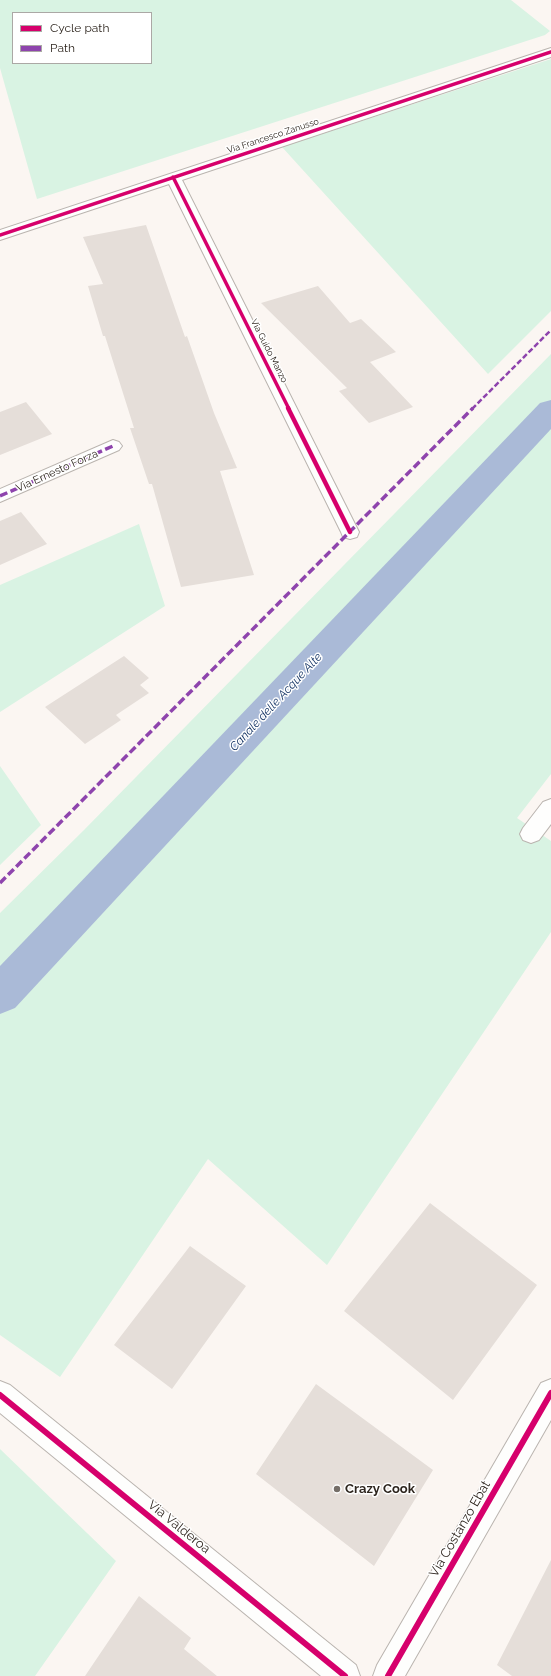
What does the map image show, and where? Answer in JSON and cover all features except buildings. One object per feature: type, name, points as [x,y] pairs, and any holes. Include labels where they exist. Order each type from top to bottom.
[{"type":"street","name":"Via Francesco Zanusso","points":[[0,235],[551,52]]},
{"type":"street","name":"Via Guido Manzo","points":[[173,177],[350,532]]},
{"type":"street","name":"Via Ernesto Forza","points":[[0,496],[113,446]]},
{"type":"street","points":[[531,834],[551,808]]},
{"type":"street","name":"Via Costanzo Ebat","points":[[388,1676],[551,1393]]},
{"type":"street","name":"Via Valderoa","points":[[0,1395],[345,1676]]},
{"type":"green space","points":[[0,0],[511,0],[550,31],[545,35],[37,199],[0,68]]},
{"type":"green space","points":[[551,59],[551,311],[488,374],[282,147]]},
{"type":"green space","points":[[551,354],[551,774],[517,818],[551,841],[551,932],[327,1265],[208,1159],[60,1377],[0,1335],[0,913],[84,830]]},
{"type":"green space","points":[[139,524],[165,606],[0,712],[0,585]]},
{"type":"green space","points":[[0,766],[41,825],[0,865]]},
{"type":"green space","points":[[0,1449],[116,1561],[35,1676],[0,1676]]},
{"type":"waterway","name":"Canale delle Acque Alte","points":[[0,995],[551,410]]},
{"type":"marked path","points":[[0,883],[551,330]]},
{"type":"marked path","points":[[0,496],[113,446]]},
{"type":"cycle path","points":[[0,235],[551,52]]},
{"type":"cycle path","points":[[173,177],[350,532]]},
{"type":"cycle path","points":[[388,1676],[551,1393]]},
{"type":"cycle path","points":[[0,1395],[345,1676]]},
{"type":"place","name":"Crazy Cook","points":[[337,1489]]}]
